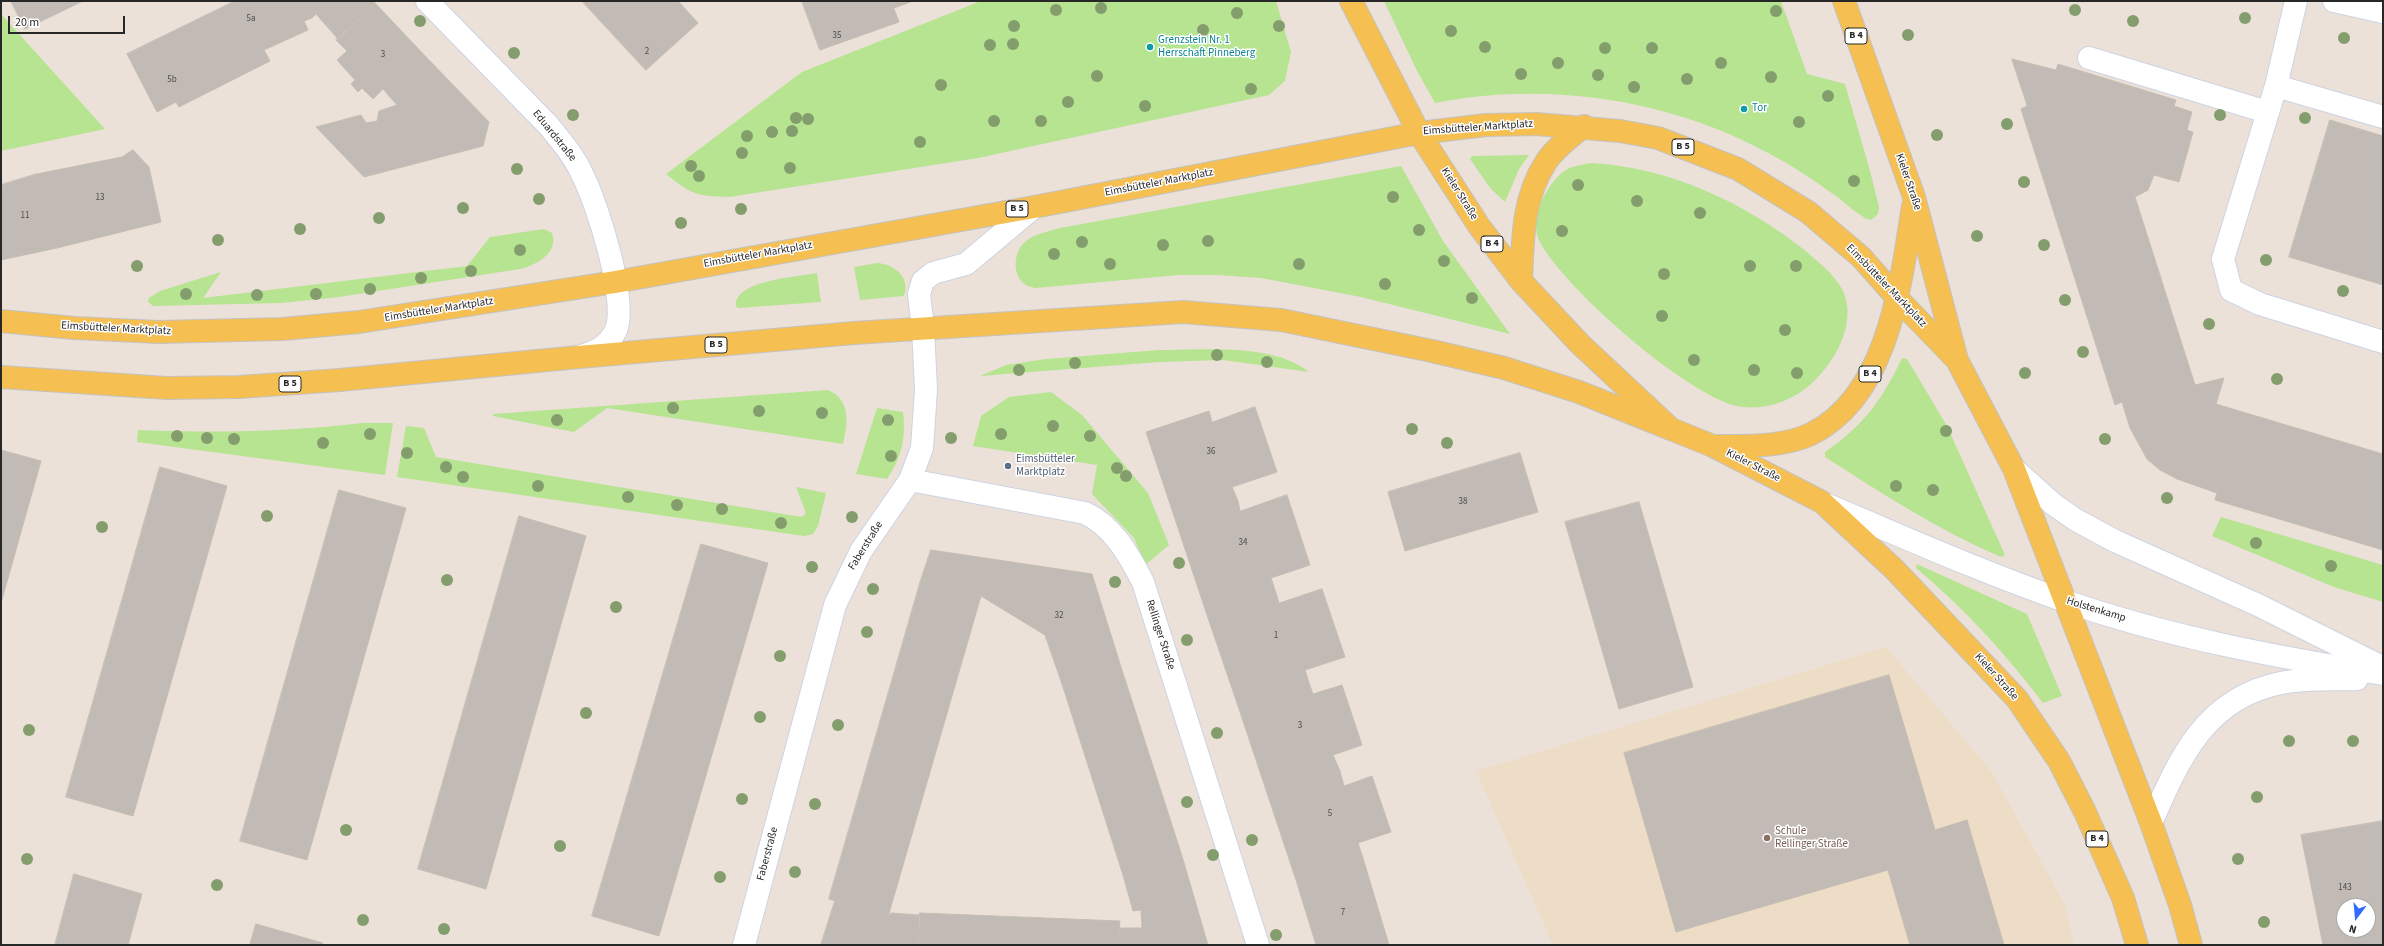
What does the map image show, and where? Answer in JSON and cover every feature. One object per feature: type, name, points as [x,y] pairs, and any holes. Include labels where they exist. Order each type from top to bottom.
[{"type":"main road","name":"Kieler Straße","points":[[1351,1],[1419,133],[1479,226],[1521,281],[1580,344],[1671,428],[1713,446],[1822,502],[1895,570],[2017,699],[2046,739],[2085,812],[2122,898],[2137,945]]},
{"type":"main road","name":"Kieler Straße","points":[[1844,1],[1914,197],[1958,360],[2014,469],[2151,823],[2180,904],[2191,945]]},
{"type":"main road","name":"Eimsbütteler Marktplatz","points":[[1,321],[74,328],[159,332],[283,329],[421,313],[615,282],[1034,206],[1419,133],[1486,126],[1529,124],[1584,126],[1658,138],[1738,168],[1808,212],[1861,257],[1898,299],[1958,360]]},
{"type":"main road","points":[[1521,281],[1525,214],[1531,191],[1546,161],[1584,126]]},
{"type":"main road","name":"B 4","points":[[1713,446],[1764,446],[1811,434],[1828,423],[1847,405],[1873,369],[1898,299],[1914,197]]},
{"type":"main road","name":"B 5","points":[[1,377],[167,388],[239,387],[340,380],[579,357],[923,328],[1183,312],[1281,320],[1504,368],[1579,392],[1671,428]]},
{"type":"street","name":"Eduardstraße","points":[[427,1],[549,126],[566,148],[588,185],[598,214],[615,282],[619,319],[616,329],[604,346],[593,353],[579,357]]},
{"type":"street","points":[[2296,1],[2276,86],[2223,259],[2232,290],[2260,304],[2383,342]]},
{"type":"street","points":[[2334,1],[2383,12]]},
{"type":"street","points":[[2089,58],[2267,112]]},
{"type":"street","points":[[2276,86],[2383,117]]},
{"type":"street","name":"Faberstraße","points":[[744,945],[835,605],[861,551],[910,480],[922,448],[925,425],[923,328],[919,294],[923,281],[933,273],[966,264],[1034,206]]},
{"type":"street","points":[[2014,469],[2053,504],[2083,524],[2115,541],[2258,605],[2383,668]]},
{"type":"street","name":"Rellinger Straße","points":[[910,480],[1085,513],[1096,519],[1107,528],[1124,549],[1143,582],[1258,945]]},
{"type":"street","name":"Holstenkamp","points":[[1822,502],[2006,580],[2066,602],[2147,626],[2269,656],[2383,674]]},
{"type":"street","points":[[2151,823],[2175,768],[2196,735],[2211,719],[2242,697],[2282,683],[2383,678]]},
{"type":"shaded area","name":"Schule Rellinger Straße","points":[[1886,647],[1992,772],[2065,905],[2074,945],[1553,945],[1476,771]]},
{"type":"green space","points":[[981,1],[1276,1],[1291,52],[1285,81],[1269,95],[978,158],[729,197],[709,196],[695,193],[682,186],[666,174],[802,72]]},
{"type":"green space","points":[[1384,1],[1781,1],[1807,74],[1845,84],[1870,171],[1879,207],[1878,214],[1871,220],[1865,218],[1812,179],[1770,154],[1731,135],[1691,120],[1649,108],[1607,100],[1564,95],[1521,94],[1478,97],[1435,103],[1417,71]]},
{"type":"green space","points":[[1,14],[105,129],[1,151]]},
{"type":"green space","points":[[1529,155],[1519,169],[1505,202],[1491,189],[1470,159],[1472,156]]},
{"type":"green space","points":[[1591,163],[1620,166],[1678,180],[1732,203],[1783,234],[1826,269],[1835,278],[1842,289],[1848,312],[1844,336],[1839,347],[1826,368],[1818,377],[1802,391],[1784,401],[1763,407],[1742,407],[1720,400],[1692,385],[1662,364],[1600,311],[1573,285],[1552,260],[1539,240],[1536,231],[1536,222],[1541,203],[1551,185],[1563,172],[1569,168]]},
{"type":"green space","points":[[1401,166],[1443,241],[1510,334],[1361,297],[1261,278],[1217,275],[1179,275],[1036,288],[1023,282],[1016,271],[1016,257],[1023,244],[1031,238],[1045,232]]},
{"type":"green space","points":[[544,229],[552,233],[553,240],[549,252],[539,261],[520,269],[339,297],[281,303],[153,306],[148,302],[149,298],[160,291],[221,272],[203,298],[467,266],[490,237]]},
{"type":"green space","points":[[877,263],[889,266],[900,273],[905,283],[906,289],[904,296],[860,300],[854,267]]},
{"type":"green space","points":[[817,273],[821,302],[738,308],[736,306],[738,297],[745,290],[756,285],[782,278]]},
{"type":"green space","points":[[1217,349],[1258,352],[1277,356],[1294,363],[1309,372],[1223,360],[1159,362],[980,376],[1006,365],[1046,359],[1159,350]]},
{"type":"green space","points":[[1902,358],[1907,359],[1947,426],[2005,555],[2001,557],[1955,535],[1890,498],[1825,457],[1825,452],[1851,432],[1871,411],[1887,387]]},
{"type":"green space","points":[[828,390],[841,400],[846,413],[847,420],[843,444],[607,408],[574,432],[493,416],[493,414]]},
{"type":"green space","points":[[1051,392],[1082,415],[1148,493],[1169,545],[1145,565],[1134,538],[1092,494],[1097,465],[973,446],[981,416],[1009,397]]},
{"type":"green space","points":[[877,408],[903,412],[904,430],[902,447],[896,463],[887,479],[856,474]]},
{"type":"green space","points":[[363,423],[393,423],[385,475],[137,442],[138,430],[251,431]]},
{"type":"green space","points":[[406,426],[424,428],[436,457],[802,517],[806,513],[796,487],[826,493],[818,526],[813,534],[804,536],[397,477]]},
{"type":"green space","points":[[2221,517],[2383,565],[2383,602],[2334,587],[2212,536]]},
{"type":"green space","points":[[1917,564],[2027,614],[2062,696],[2043,703],[1999,649],[1951,599],[1916,568]]},
{"type":"building","points":[[11,1],[83,1],[25,29]]},
{"type":"building","points":[[235,1],[373,1],[376,4],[338,39],[316,14],[312,18],[304,21],[308,30],[264,50],[270,61],[179,107],[176,102],[157,112],[127,54]]},
{"type":"building","points":[[582,1],[678,1],[698,23],[646,70]]},
{"type":"building","points":[[802,1],[891,1],[899,22],[820,50]]},
{"type":"building","points":[[891,1],[913,1],[894,8]]},
{"type":"building","points":[[376,4],[428,59],[389,96],[383,89],[373,99],[362,88],[358,92],[351,84],[355,80],[337,60],[347,51],[336,40]]},
{"type":"building","points":[[428,59],[489,122],[483,146],[364,177],[316,127],[361,115],[366,123],[377,121],[379,111],[397,105],[389,96]]},
{"type":"building","points":[[2012,59],[2056,70],[2058,64],[2176,100],[2174,106],[2192,112],[2187,130],[2193,132],[2179,182],[2154,175],[2148,190],[2135,197],[2195,385],[2224,378],[2216,404],[2383,454],[2383,550],[2215,500],[2217,493],[2177,479],[2160,470],[2147,459],[2130,428],[2122,402],[2115,405],[2021,109],[2027,106]]},
{"type":"building","points":[[2330,120],[2383,136],[2383,285],[2289,257]]},
{"type":"building","points":[[133,150],[149,167],[161,222],[57,248],[37,174],[122,157]]},
{"type":"building","points":[[37,174],[57,248],[1,260],[1,185]]},
{"type":"building","points":[[1255,407],[1277,472],[1232,487],[1238,501],[1176,522],[1146,432],[1209,411],[1212,422]]},
{"type":"building","points":[[1,450],[41,461],[1,603]]},
{"type":"building","points":[[1520,453],[1538,512],[1405,551],[1388,492]]},
{"type":"building","points":[[160,467],[227,486],[133,816],[66,797]]},
{"type":"building","points":[[339,490],[406,508],[307,860],[240,841]]},
{"type":"building","points":[[1287,495],[1310,565],[1271,578],[1276,593],[1207,615],[1176,522],[1238,501],[1240,511]]},
{"type":"building","points":[[1639,502],[1693,687],[1619,709],[1565,522]]},
{"type":"building","points":[[519,516],[586,536],[486,889],[418,869]]},
{"type":"building","points":[[701,544],[768,563],[659,936],[592,916]]},
{"type":"building","points":[[931,550],[1092,574],[1121,667],[1063,687],[1045,635],[981,596],[921,580]]},
{"type":"building","points":[[921,580],[981,596],[888,917],[829,899]]},
{"type":"building","points":[[1322,589],[1345,657],[1305,670],[1309,683],[1238,706],[1207,615],[1276,593],[1279,603]]},
{"type":"building","points":[[1121,667],[1182,856],[1123,875],[1063,687]]},
{"type":"building","points":[[1889,675],[1935,830],[1967,820],[2004,945],[1910,945],[1888,870],[1676,932],[1624,753]]},
{"type":"building","points":[[1309,683],[1313,694],[1342,685],[1362,745],[1333,755],[1340,771],[1268,796],[1238,706]]},
{"type":"building","points":[[1340,771],[1344,786],[1372,776],[1391,832],[1358,843],[1363,858],[1296,880],[1268,796]]},
{"type":"building","points":[[2383,821],[2383,945],[2323,945],[2301,835]]},
{"type":"building","points":[[1182,856],[1208,945],[1118,945],[1119,928],[1142,928],[1141,910],[1133,911],[1123,875]]},
{"type":"building","points":[[1363,858],[1389,945],[1316,945],[1296,880]]},
{"type":"building","points":[[74,874],[142,894],[128,945],[55,945]]},
{"type":"building","points":[[835,901],[888,917],[891,913],[919,915],[918,945],[821,945]]},
{"type":"building","points":[[920,913],[1120,921],[1118,945],[918,945]]},
{"type":"building","points":[[256,924],[323,943],[322,945],[250,945]]},
{"type":"place","name":"Grenzstein Nr. 1 Herrschaft Pinneberg","points":[[1150,47]]},
{"type":"place","name":"Tor","points":[[1744,109]]},
{"type":"place","name":"Eimsbütteler Marktplatz","points":[[1008,466]]},
{"type":"place","name":"Schule Rellinger Straße","points":[[1767,838]]}]
